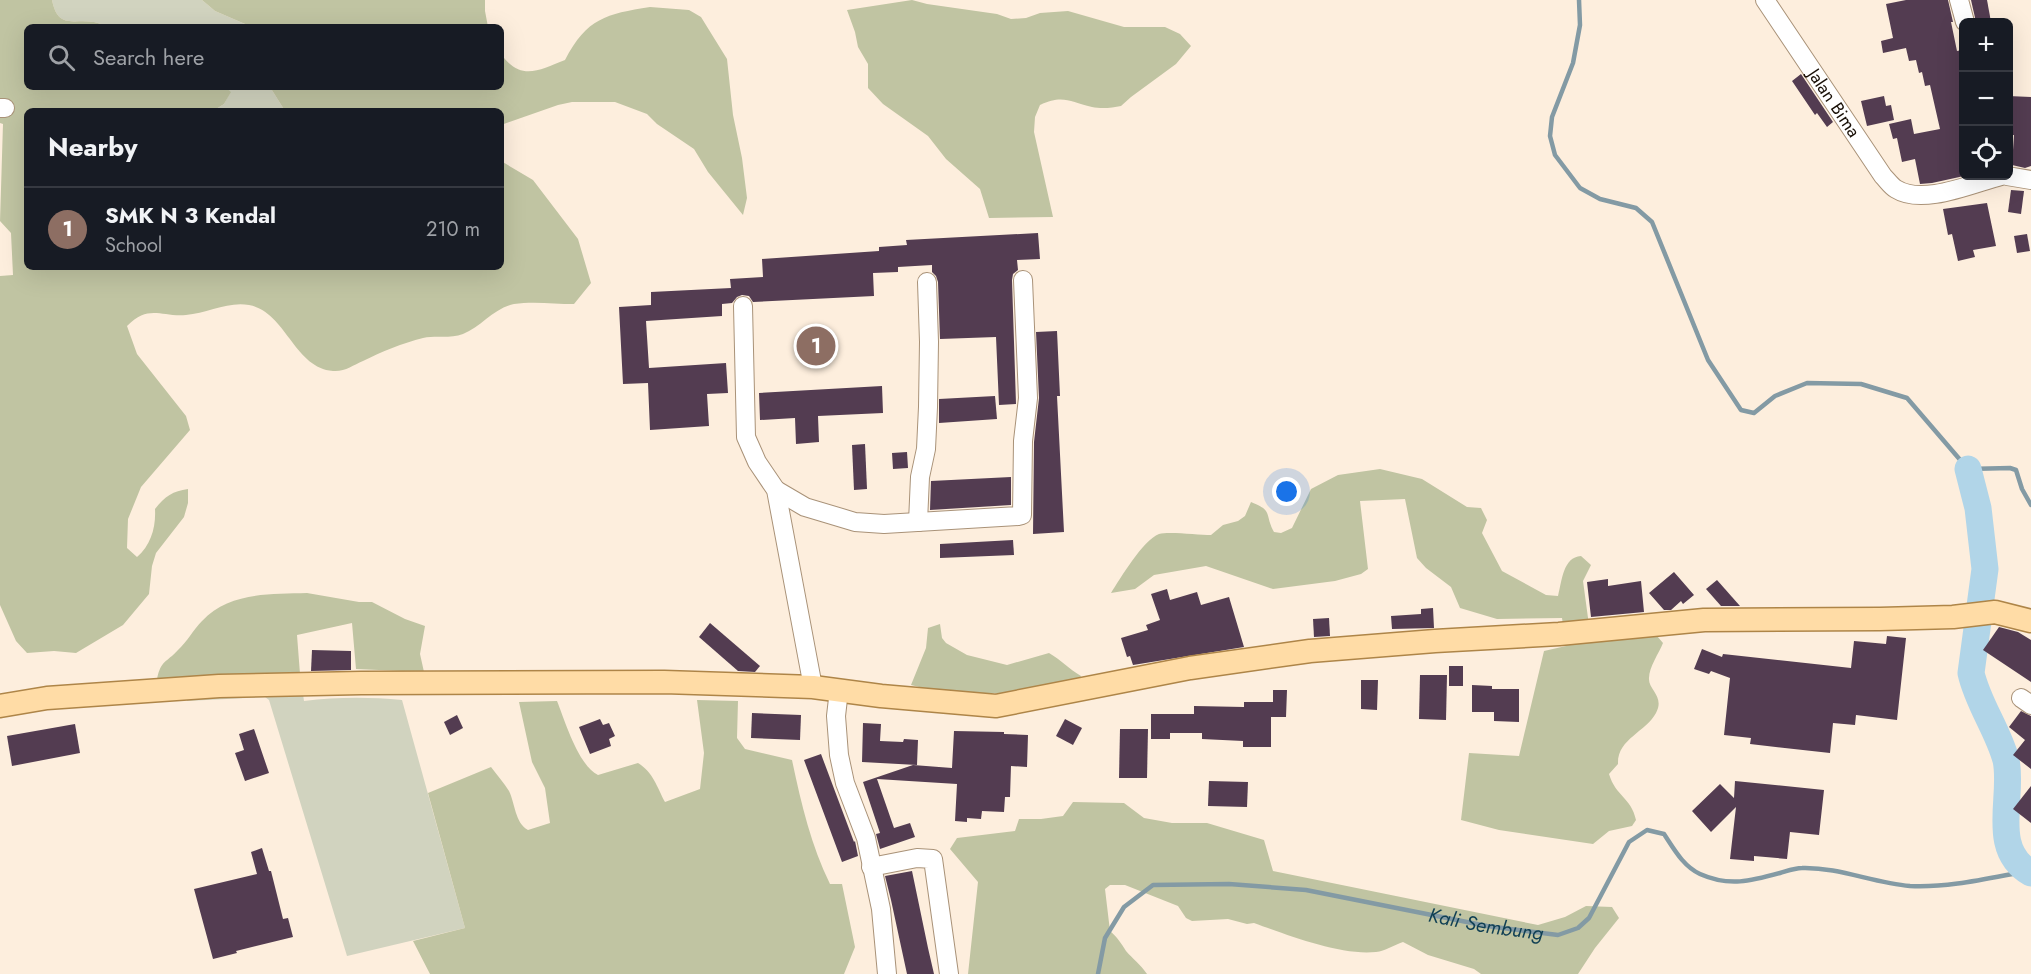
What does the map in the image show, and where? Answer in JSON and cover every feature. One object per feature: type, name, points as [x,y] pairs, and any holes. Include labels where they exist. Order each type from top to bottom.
[{"type":"main road","points":[[0,705],[47,698],[243,685],[664,682],[813,687],[996,706],[1190,668],[1310,651],[1559,634],[1704,620],[1953,616],[1995,612],[2031,621]]},
{"type":"street","name":"Jalan Bima","points":[[1765,0],[1883,176],[1896,189],[1914,195],[1928,196],[1986,180]]},
{"type":"street","points":[[1959,0],[1964,18]]},
{"type":"street","points":[[2013,177],[2031,180]]},
{"type":"street","points":[[776,490],[805,507],[855,522],[884,524],[918,522],[1018,516],[1023,512],[1023,441],[1028,398],[1023,280]]},
{"type":"street","points":[[918,522],[920,477],[926,448],[928,407],[927,282]]},
{"type":"street","points":[[743,306],[746,437],[757,462],[776,490],[813,687]]},
{"type":"street","points":[[839,690],[836,716],[838,755],[845,783],[866,838],[881,909],[887,974]]},
{"type":"street","points":[[871,867],[917,858],[933,859],[949,974]]},
{"type":"green space","points":[[0,0],[52,0],[62,19],[100,24],[24,24],[24,90],[229,90],[231,92],[224,104],[218,108],[24,108],[24,270],[504,270],[504,163],[533,180],[578,239],[591,283],[574,304],[514,304],[500,309],[463,334],[415,340],[337,371],[320,368],[309,360],[272,318],[262,310],[249,305],[226,306],[186,315],[148,313],[135,319],[127,326],[137,354],[186,416],[190,430],[141,487],[128,519],[127,548],[137,557],[146,547],[152,535],[155,509],[166,497],[188,489],[188,503],[184,517],[156,553],[149,594],[123,625],[76,653],[54,651],[27,653],[16,641],[0,605],[0,276],[13,275],[11,233],[0,221],[3,124],[0,123]]},
{"type":"green space","points":[[52,0],[202,0],[215,11],[245,24],[100,24],[67,21],[58,15]]},
{"type":"green space","points":[[202,0],[485,0],[487,24],[245,24],[215,11]]},
{"type":"green space","points":[[912,0],[997,14],[1011,19],[1026,18],[1040,13],[1068,11],[1124,27],[1165,27],[1180,34],[1191,46],[1176,64],[1121,106],[1095,108],[1061,99],[1040,105],[1035,117],[1034,132],[1053,217],[989,218],[980,189],[946,159],[928,136],[883,104],[868,88],[868,64],[858,47],[847,10]]},
{"type":"green space","points":[[650,7],[689,10],[701,17],[727,59],[733,115],[747,198],[743,215],[708,172],[694,149],[657,124],[647,114],[615,102],[572,102],[504,124],[504,108],[283,108],[272,90],[504,90],[504,58],[508,63],[523,71],[539,70],[565,60],[581,35],[590,27],[599,20],[621,12]]},
{"type":"green space","points":[[228,90],[272,90],[283,108],[218,108],[224,104],[230,93]]},
{"type":"green space","points":[[1380,469],[1422,479],[1467,507],[1481,508],[1487,520],[1482,533],[1502,571],[1546,595],[1558,596],[1567,565],[1575,557],[1581,556],[1591,565],[1583,581],[1591,640],[1650,635],[1657,636],[1663,643],[1649,674],[1649,682],[1659,702],[1656,713],[1622,748],[1618,764],[1609,774],[1615,788],[1634,812],[1636,820],[1632,826],[1609,831],[1593,844],[1499,830],[1461,820],[1469,753],[1519,756],[1544,651],[1566,646],[1562,618],[1497,619],[1460,608],[1451,587],[1417,558],[1405,499],[1360,501],[1368,569],[1361,574],[1335,581],[1273,589],[1206,566],[1154,575],[1135,589],[1111,593],[1139,552],[1159,534],[1211,535],[1223,525],[1238,521],[1245,516],[1251,502],[1266,511],[1274,532],[1281,533],[1292,528],[1311,489],[1338,475]]},
{"type":"green space","points":[[307,593],[372,602],[405,619],[425,626],[420,654],[424,672],[356,669],[352,623],[297,635],[300,674],[157,679],[162,665],[199,625],[225,605],[251,596]]},
{"type":"green space","points":[[940,624],[942,638],[946,643],[967,655],[1007,665],[1049,653],[1081,676],[1077,687],[1009,693],[948,694],[911,685],[926,648],[928,628]]},
{"type":"green space","points":[[300,674],[304,701],[353,698],[402,700],[465,928],[347,956],[269,700],[265,697],[187,701],[187,680]]},
{"type":"green space","points":[[697,700],[738,701],[737,738],[745,749],[792,760],[807,824],[823,869],[830,884],[842,884],[855,947],[844,974],[430,974],[413,941],[465,928],[428,793],[491,767],[509,791],[520,823],[524,827],[528,830],[550,823],[545,788],[532,762],[519,702],[557,701],[573,742],[591,770],[598,775],[638,763],[651,775],[665,802],[700,789],[704,753]]},
{"type":"green space","points":[[1073,802],[1124,803],[1144,818],[1172,823],[1207,823],[1264,840],[1273,871],[1538,925],[1565,917],[1586,906],[1612,907],[1619,918],[1578,974],[1481,974],[1474,969],[1428,955],[1403,942],[1379,951],[1347,951],[1314,943],[1254,923],[1247,924],[1228,919],[1192,921],[1186,918],[1178,906],[1125,885],[1110,885],[1105,889],[1110,931],[1147,974],[968,974],[978,882],[950,849],[957,838],[1015,831],[1019,819],[1063,816]]},
{"type":"building","points":[[1906,0],[1948,0],[1957,51],[1959,51],[1959,177],[1920,184],[1915,159],[1902,162],[1897,138],[1893,139],[1889,124],[1911,119],[1914,134],[1940,129],[1930,85],[1925,86],[1916,60],[1909,61],[1906,48],[1883,53],[1881,41],[1893,38],[1886,4]]},
{"type":"building","points":[[1971,0],[1987,0],[1990,18],[1975,18]]},
{"type":"building","points":[[1801,74],[1833,122],[1827,127],[1817,113],[1815,115],[1792,81]]},
{"type":"building","points":[[1884,96],[1886,106],[1891,105],[1894,120],[1867,126],[1861,101]]},
{"type":"building","points":[[2013,96],[2031,97],[2031,166],[2025,168],[2013,165]]},
{"type":"building","points":[[2011,190],[2024,191],[2021,214],[2008,212]]},
{"type":"building","points":[[1987,203],[1996,246],[1973,250],[1975,257],[1958,261],[1952,234],[1948,235],[1943,209]]},
{"type":"building","points":[[1038,233],[1040,259],[1017,260],[1018,270],[1013,274],[1012,280],[1016,404],[999,405],[996,337],[940,339],[938,282],[932,272],[932,265],[898,267],[898,272],[873,273],[874,296],[753,302],[749,296],[742,295],[732,303],[722,304],[722,316],[646,321],[649,368],[726,363],[728,393],[707,394],[709,426],[650,430],[648,383],[623,384],[619,307],[651,305],[651,292],[731,288],[730,279],[763,277],[762,259],[879,251],[879,247],[907,245],[906,240]]},
{"type":"building","points":[[2027,234],[2030,251],[2017,253],[2014,236]]},
{"type":"building","points":[[1057,331],[1060,396],[1057,396],[1064,532],[1033,534],[1034,442],[1039,398],[1036,332]]},
{"type":"building","points":[[882,386],[883,413],[818,416],[819,442],[796,444],[795,418],[760,420],[759,393]]},
{"type":"building","points":[[995,396],[997,419],[939,423],[939,399]]},
{"type":"building","points":[[865,444],[867,489],[854,490],[852,445]]},
{"type":"building","points":[[907,452],[908,468],[893,469],[892,453]]},
{"type":"building","points":[[1011,477],[1011,505],[930,510],[931,481]]},
{"type":"building","points":[[1013,540],[1014,555],[940,558],[940,544]]},
{"type":"building","points":[[1674,572],[1694,595],[1683,604],[1681,601],[1671,610],[1664,610],[1649,593]]},
{"type":"building","points":[[1608,579],[1608,586],[1641,581],[1644,612],[1591,617],[1587,582]]},
{"type":"building","points":[[1717,580],[1740,606],[1721,606],[1706,589]]},
{"type":"building","points":[[1167,589],[1170,600],[1197,592],[1201,605],[1229,597],[1244,647],[1133,665],[1130,656],[1127,657],[1121,638],[1148,630],[1146,625],[1160,620],[1151,594]]},
{"type":"building","points":[[1433,608],[1434,628],[1392,629],[1391,616],[1421,614],[1421,609]]},
{"type":"building","points":[[1329,618],[1330,636],[1314,637],[1313,619]]},
{"type":"building","points":[[710,623],[760,666],[755,672],[738,671],[699,637]]},
{"type":"building","points":[[1999,627],[2018,632],[2031,640],[2031,682],[1983,650]]},
{"type":"building","points":[[1887,636],[1906,638],[1897,720],[1856,715],[1855,725],[1833,723],[1830,753],[1750,744],[1751,738],[1724,735],[1730,678],[1711,671],[1709,674],[1694,669],[1702,649],[1722,657],[1723,654],[1851,668],[1854,641],[1886,644]]},
{"type":"building","points":[[312,650],[351,651],[351,670],[311,671]]},
{"type":"building","points":[[1449,666],[1463,666],[1463,686],[1449,686]]},
{"type":"building","points":[[1420,675],[1447,675],[1446,720],[1419,719]]},
{"type":"building","points":[[1361,680],[1378,680],[1377,710],[1361,709]]},
{"type":"building","points":[[1472,685],[1492,686],[1492,689],[1519,689],[1519,722],[1494,721],[1494,712],[1472,712]]},
{"type":"building","points":[[1273,690],[1287,690],[1286,717],[1271,717],[1271,747],[1243,747],[1243,741],[1202,739],[1202,733],[1170,733],[1170,739],[1151,739],[1151,714],[1194,714],[1194,706],[1244,707],[1244,702],[1273,702]]},
{"type":"building","points":[[2021,711],[2031,716],[2031,769],[2013,755],[2025,740],[2009,727]]},
{"type":"building","points":[[752,713],[801,715],[800,740],[751,738]]},
{"type":"building","points":[[457,715],[463,728],[450,735],[444,722]]},
{"type":"building","points":[[600,719],[603,725],[609,723],[615,736],[609,739],[611,746],[590,754],[579,727]]},
{"type":"building","points":[[1065,719],[1082,728],[1073,745],[1056,736]]},
{"type":"building","points":[[863,723],[881,724],[880,741],[918,740],[917,765],[862,762]]},
{"type":"building","points":[[75,724],[80,753],[12,766],[7,736]]},
{"type":"building","points":[[254,729],[269,773],[245,781],[235,753],[244,750],[239,734]]},
{"type":"building","points":[[1120,729],[1148,729],[1147,778],[1119,778]]},
{"type":"building","points":[[954,731],[1028,735],[1027,767],[1011,766],[1010,797],[1005,797],[1004,812],[982,811],[981,819],[967,818],[967,822],[955,821],[957,784],[877,779],[894,828],[910,823],[915,837],[880,849],[876,834],[880,833],[863,782],[913,765],[952,768]]},
{"type":"building","points":[[821,754],[855,841],[858,856],[842,862],[804,760]]},
{"type":"building","points":[[1209,781],[1248,782],[1247,807],[1208,806]]},
{"type":"building","points":[[1735,781],[1824,790],[1819,835],[1790,832],[1787,859],[1754,856],[1754,861],[1730,859],[1736,807],[1711,832],[1692,811],[1720,784],[1734,798]]},
{"type":"building","points":[[2031,786],[2031,823],[2013,809]]},
{"type":"building","points":[[262,848],[269,871],[271,871],[283,919],[288,918],[293,937],[213,959],[194,889],[257,874],[251,852]]},
{"type":"building","points":[[912,871],[934,974],[907,974],[885,876]]},
{"type":"waterway","points":[[1579,0],[1580,25],[1573,63],[1552,117],[1550,136],[1555,155],[1580,188],[1600,199],[1636,208],[1652,222],[1708,360],[1741,410],[1754,413],[1775,396],[1807,383],[1861,384],[1907,398],[1968,469],[2010,468],[2016,470],[2022,489],[2031,505]]},
{"type":"waterway","points":[[1968,469],[1978,508],[1985,569],[1971,673],[2006,760],[2008,774],[2006,821],[2011,850],[2018,863],[2031,873]]},
{"type":"waterway","name":"Kali Sembung","points":[[1098,974],[1105,938],[1124,907],[1153,885],[1229,884],[1306,890],[1487,926],[1558,935],[1578,928],[1589,918],[1629,842],[1647,830],[1664,834],[1679,857],[1694,871],[1730,882],[1750,880],[1802,868],[1829,870],[1910,886],[1969,882],[2028,871]]},
{"type":"place","name":"SMK N 3 Kendal","points":[[816,346]]}]
